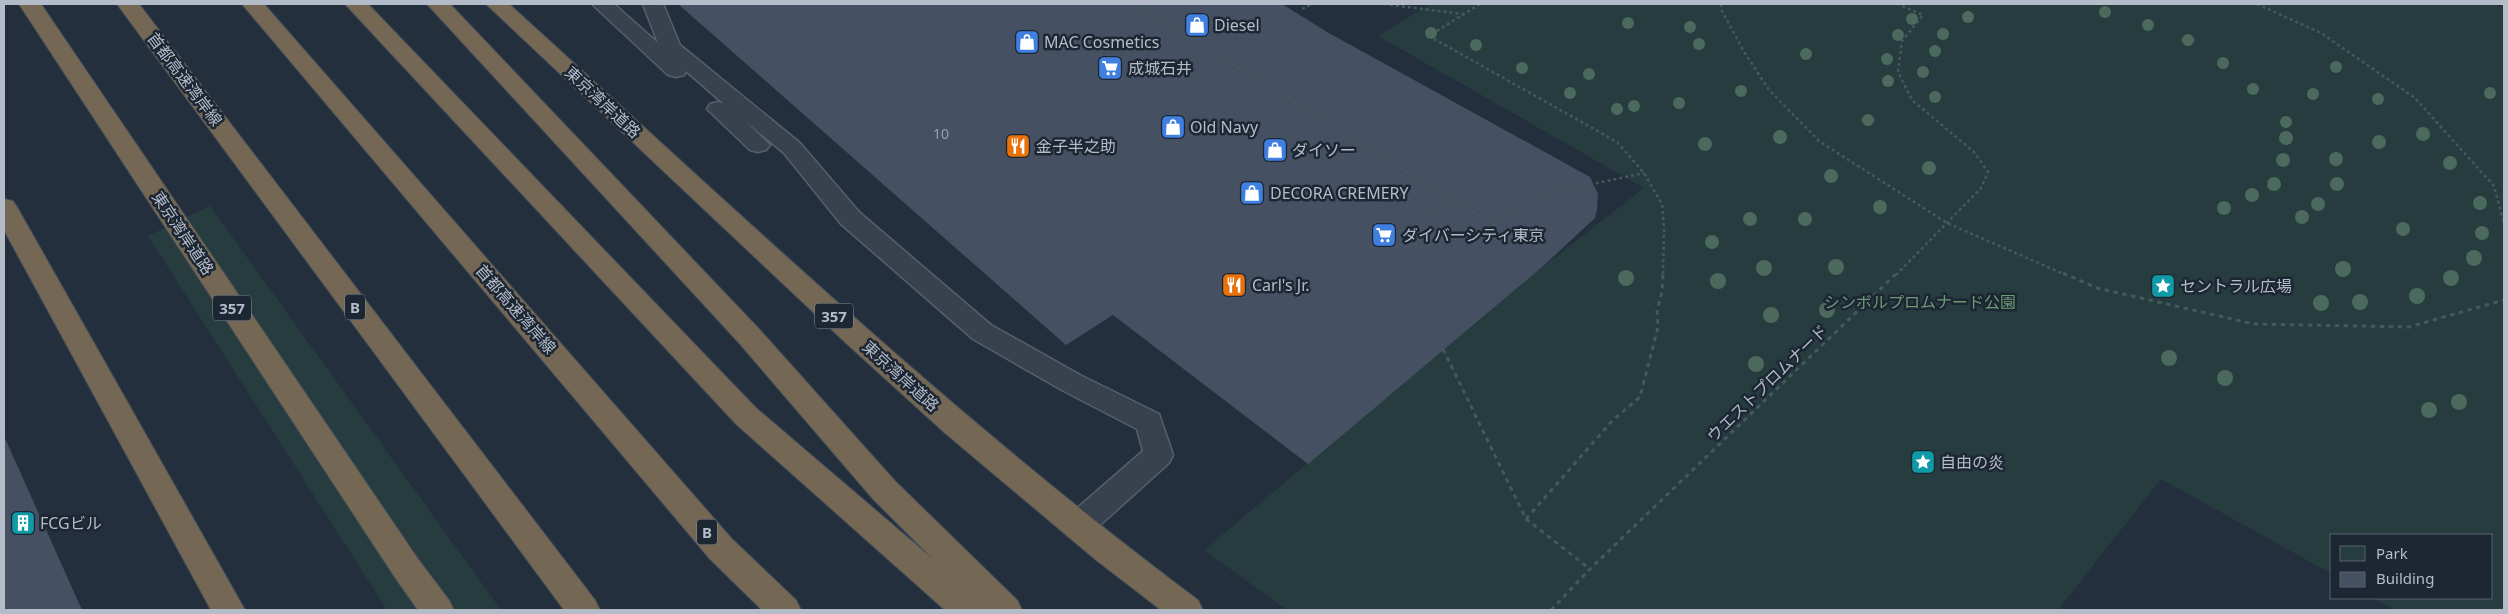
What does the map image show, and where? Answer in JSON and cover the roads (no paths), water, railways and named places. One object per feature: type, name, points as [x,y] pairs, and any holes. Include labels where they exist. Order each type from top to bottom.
[{"type":"highway","name":"東京湾岸道路","points":[[30,4],[407,570],[437,610]]},
{"type":"highway","name":"首都高速湾岸線","points":[[128,4],[582,610]]},
{"type":"highway","name":"首都高速湾岸線","points":[[253,4],[722,549],[784,610]]},
{"type":"highway","points":[[356,4],[746,416],[968,610]]},
{"type":"highway","points":[[438,4],[750,337],[884,490],[1005,610]]},
{"type":"highway","name":"東京湾岸道路","points":[[497,4],[857,337],[956,425],[1107,550],[1186,610]]},
{"type":"highway","points":[[4,207],[228,610]]},
{"type":"highway","points":[[1107,550],[1168,610]]},
{"type":"lane","points":[[602,4],[758,145]]},
{"type":"lane","points":[[653,4],[671,48],[792,148],[850,218],[982,332],[1070,382],[1149,422],[1159,454],[1078,526]]},
{"type":"place","name":"Diesel","points":[[1197,25]]},
{"type":"place","name":"MAC Cosmetics","points":[[1027,42]]},
{"type":"place","name":"成城石井","points":[[1110,68]]},
{"type":"place","name":"Old Navy","points":[[1173,127]]},
{"type":"place","name":"金子半之助","points":[[1018,146]]},
{"type":"place","name":"ダイソー","points":[[1275,150]]},
{"type":"place","name":"DECORA CREMERY","points":[[1252,193]]},
{"type":"place","name":"ダイバーシティ東京","points":[[1384,235]]},
{"type":"place","name":"Carl's Jr.","points":[[1234,285]]},
{"type":"place","name":"セントラル広場","points":[[2163,286]]},
{"type":"place","name":"自由の炎","points":[[1923,462]]},
{"type":"place","name":"FCGビル","points":[[23,523]]},
{"type":"park label","name":"シンボルプロムナード公園","points":[[1920,302]]}]
